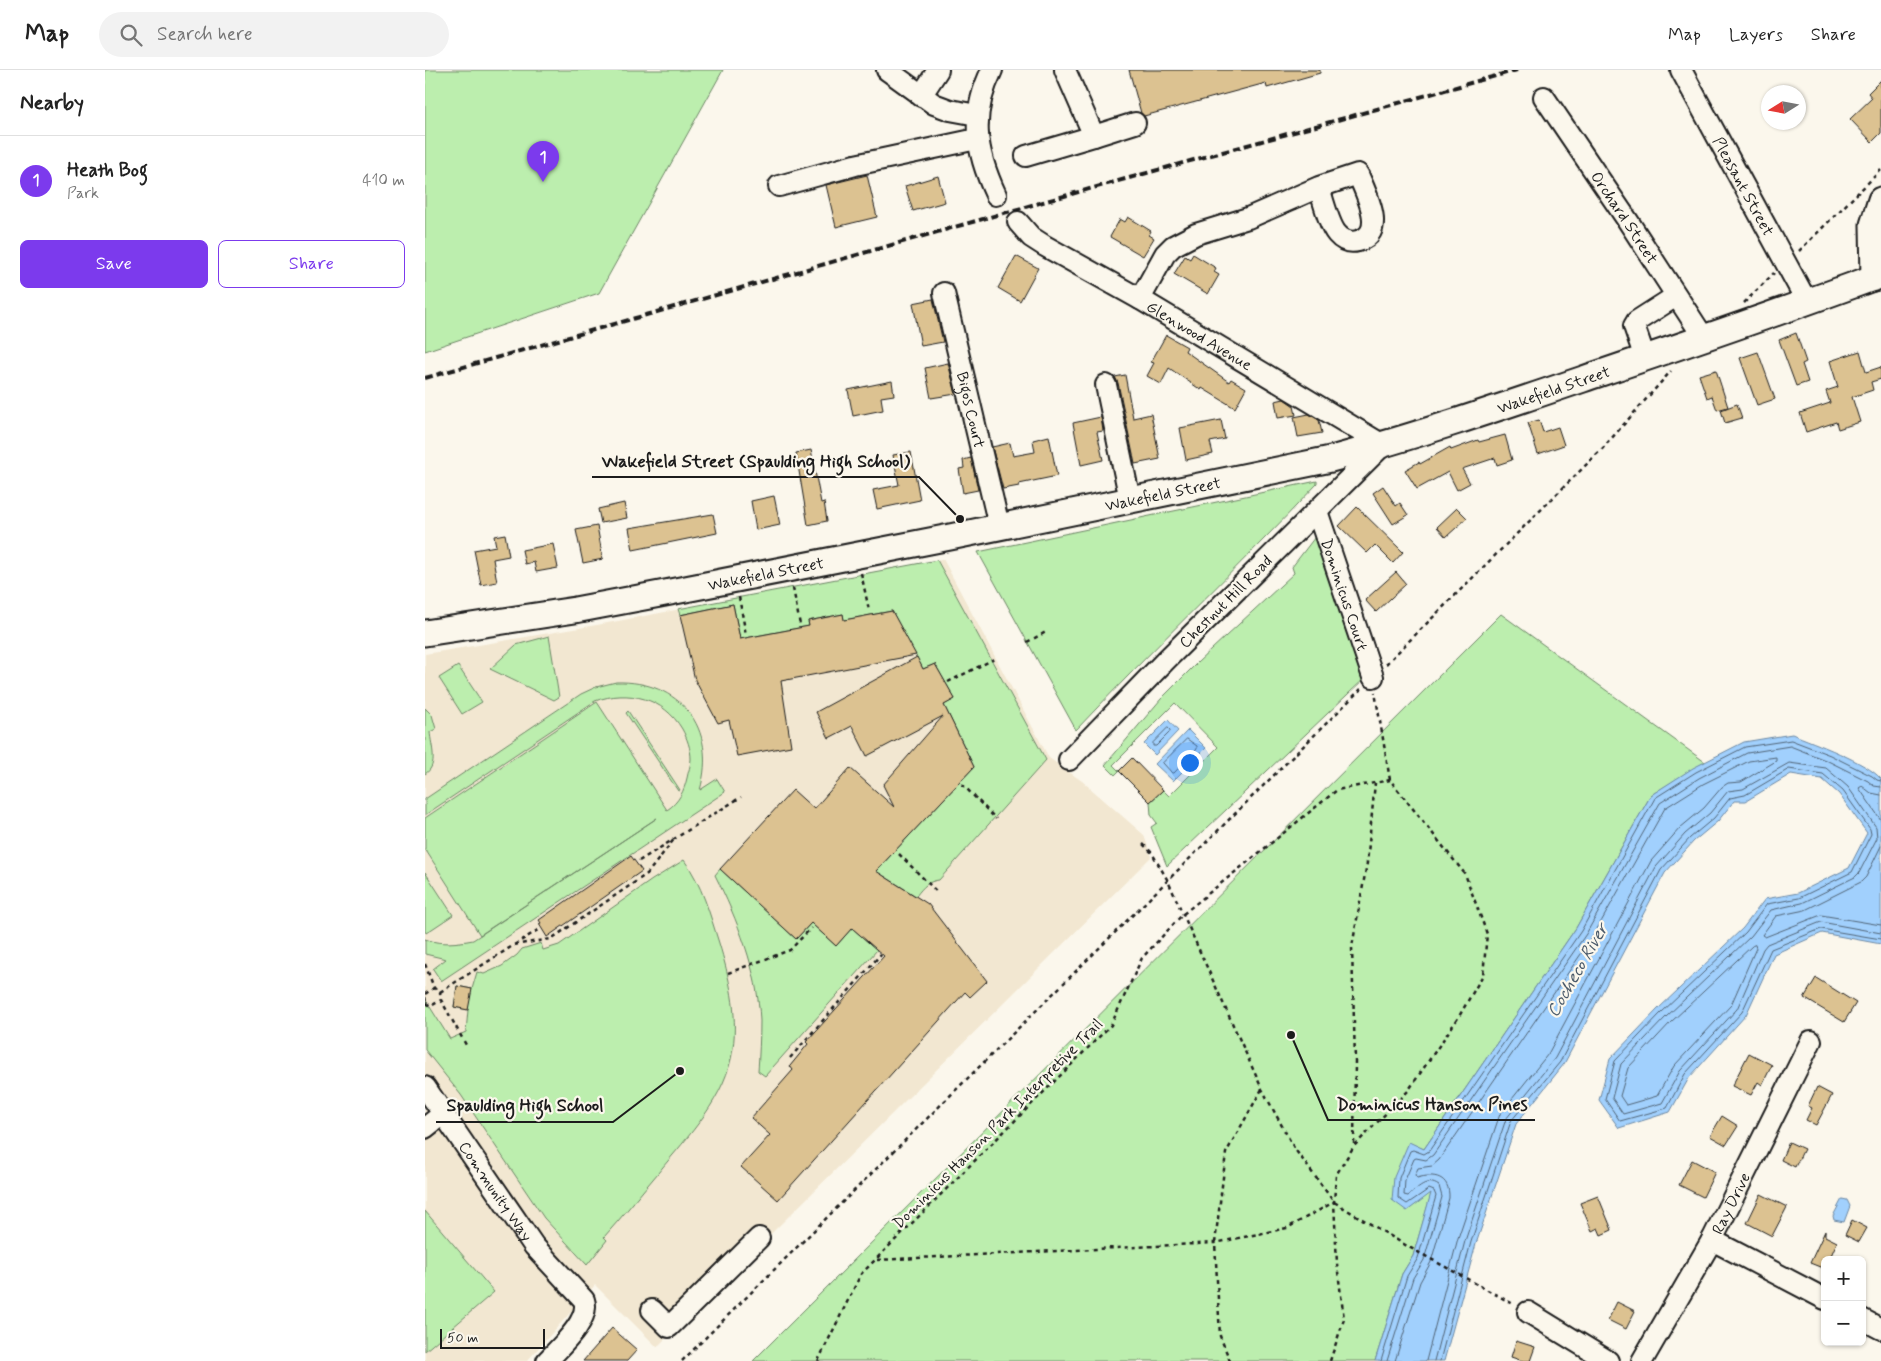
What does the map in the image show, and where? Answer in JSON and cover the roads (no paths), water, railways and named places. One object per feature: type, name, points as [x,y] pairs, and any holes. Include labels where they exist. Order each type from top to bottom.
[{"type":"main road","points":[[1877,277],[1873,226],[1881,200]]},
{"type":"main road","name":"Wakefield Street","points":[[425,633],[575,610],[1331,459],[1383,445],[1645,358],[1877,277]]},
{"type":"street","points":[[887,70],[934,104],[977,116]]},
{"type":"street","points":[[921,96],[938,70]]},
{"type":"street","points":[[992,70],[980,100],[977,116],[977,139],[985,173],[996,195]]},
{"type":"street","points":[[1065,70],[1095,136]]},
{"type":"street","name":"Pleasant Street","points":[[1681,70],[1807,302]]},
{"type":"street","name":"Orchard Street","points":[[1545,96],[1704,338]]},
{"type":"street","points":[[1026,156],[1135,123]]},
{"type":"street","points":[[779,186],[855,165],[977,139]]},
{"type":"street","points":[[1140,299],[1165,254],[1173,246],[1196,234],[1248,218],[1319,187]]},
{"type":"street","name":"Glenwood Avenue","points":[[1018,222],[1031,237],[1045,246],[1140,299],[1383,445]]},
{"type":"street","name":"Bigos Court","points":[[944,294],[999,526]]},
{"type":"street","points":[[1645,358],[1633,326],[1637,321],[1676,296]]},
{"type":"street","points":[[1106,385],[1130,500]]},
{"type":"street","name":"Chestnut Hill Road","points":[[1069,760],[1166,660],[1383,445]]},
{"type":"street","name":"Dominicus Court","points":[[1317,510],[1373,677]]},
{"type":"street","name":"Ray Drive","points":[[1643,1361],[1712,1240],[1811,1041]]},
{"type":"street","name":"Community Way","points":[[425,1087],[534,1246],[554,1270],[584,1300],[585,1312],[577,1327],[547,1361]]},
{"type":"street","points":[[425,1128],[444,1113]]},
{"type":"street","points":[[652,1310],[669,1327],[759,1238]]},
{"type":"street","points":[[1712,1240],[1821,1297]]},
{"type":"street","points":[[1528,1312],[1595,1358]]},
{"type":"street","points":[[1866,1321],[1881,1329]]},
{"type":"water","points":[[1168,720],[1178,731],[1155,755],[1144,744]]},
{"type":"water","points":[[1188,730],[1206,748],[1173,781],[1155,764]]},
{"type":"water","name":"Cocheco River","points":[[1792,734],[1864,766],[1881,779],[1881,944],[1822,933],[1774,954],[1746,1015],[1689,1078],[1670,1112],[1619,1128],[1599,1100],[1610,1059],[1658,1009],[1743,928],[1765,899],[1798,893],[1849,868],[1867,833],[1839,794],[1822,779],[1791,774],[1746,801],[1734,801],[1718,821],[1694,841],[1665,873],[1564,1064],[1516,1124],[1476,1244],[1444,1361],[1375,1361],[1402,1274],[1413,1256],[1431,1193],[1407,1211],[1392,1200],[1394,1177],[1409,1142],[1424,1149],[1576,928],[1651,795],[1693,768],[1744,742]]},
{"type":"water","points":[[1842,1199],[1847,1200],[1850,1206],[1844,1222],[1834,1220],[1833,1216]]},
{"type":"railway","points":[[425,378],[1032,205],[1517,70]]},
{"type":"place","name":"Heath Bog","points":[[543,182]]},
{"type":"place","name":"Wakefield Street (Spaulding High School)","points":[[960,519]]},
{"type":"place","name":"Dominicus Hanson Pines","points":[[1291,1035]]},
{"type":"place","name":"Spaulding High School","points":[[680,1071]]}]
